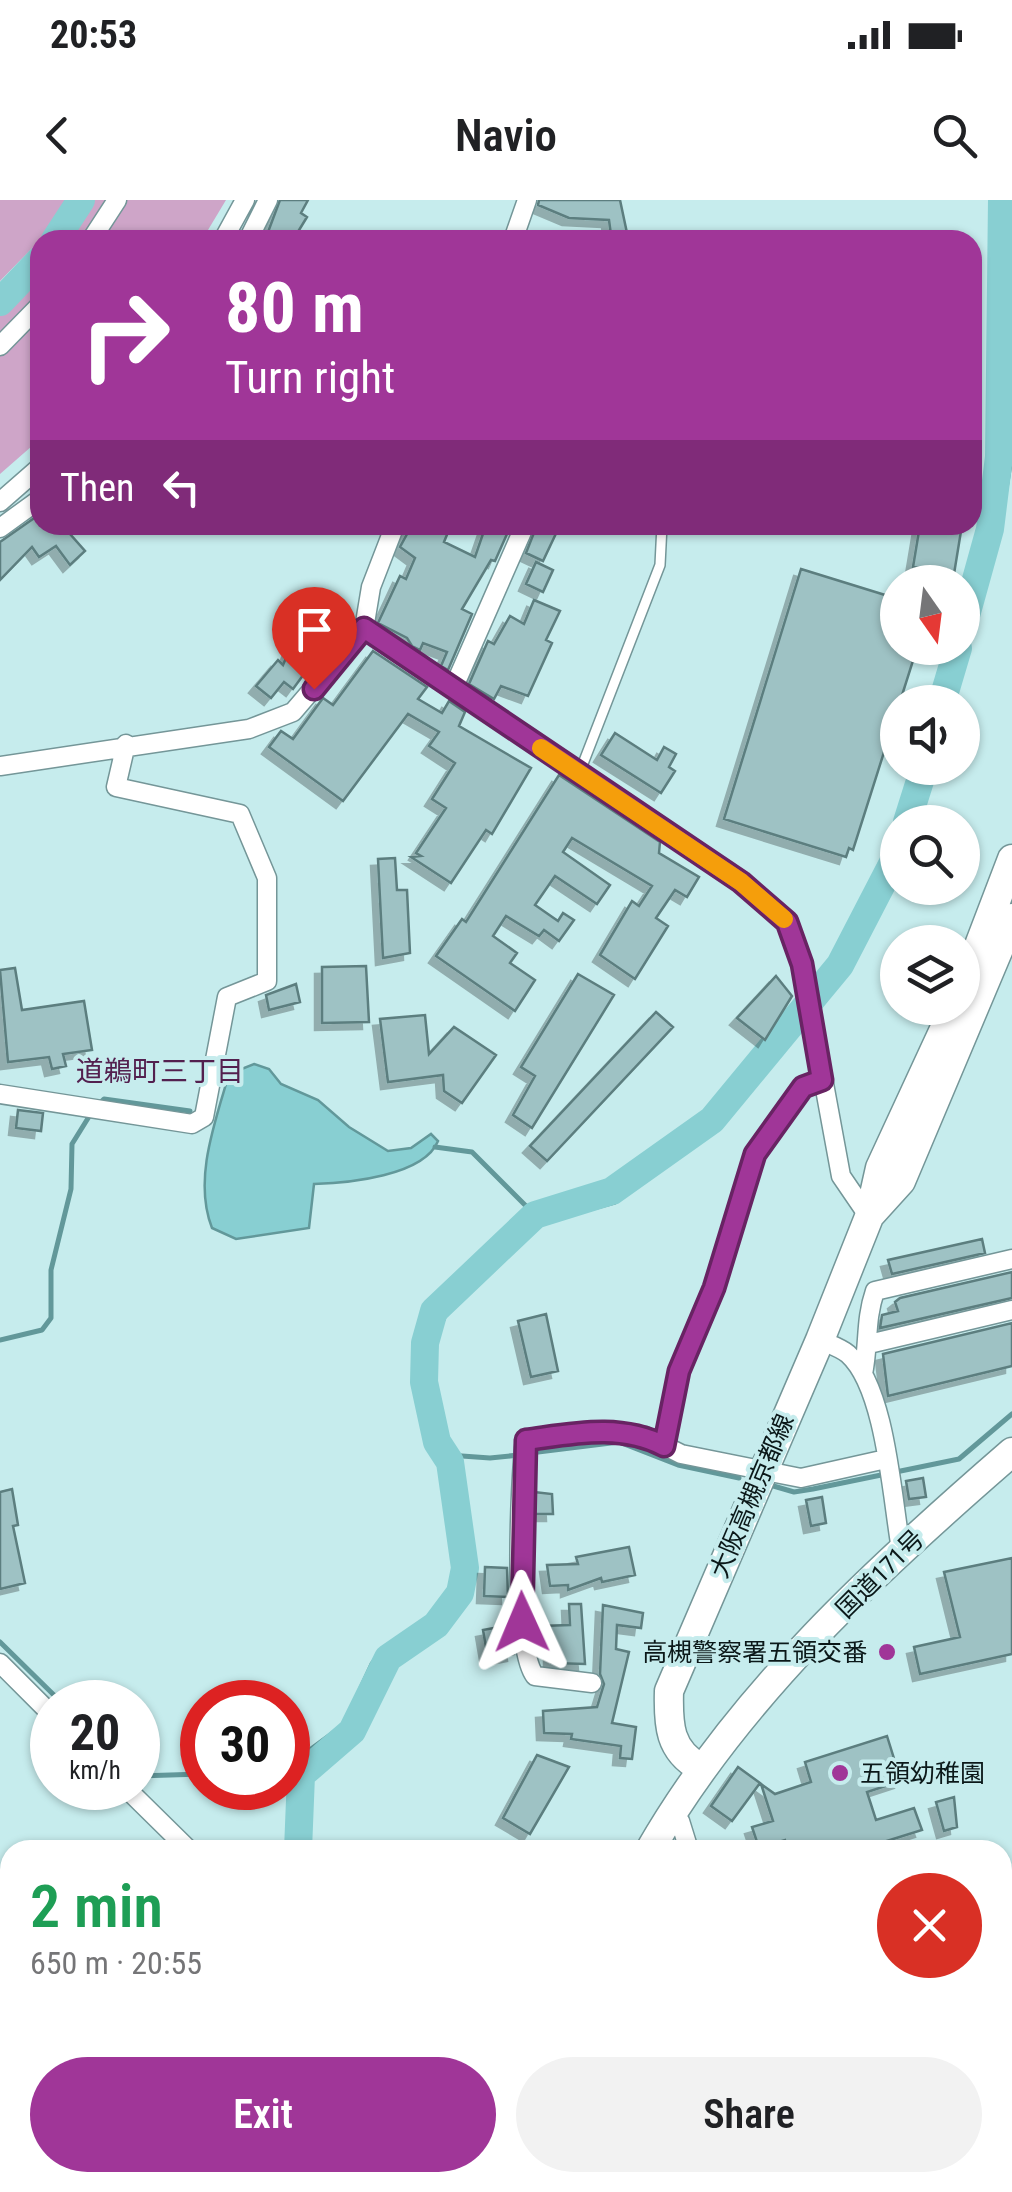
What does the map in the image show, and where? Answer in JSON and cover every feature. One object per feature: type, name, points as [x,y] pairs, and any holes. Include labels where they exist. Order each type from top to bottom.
[{"type":"main road","points":[[980,942],[1012,859]]},
{"type":"main road","name":"大阪高槻京都線","points":[[869,1217],[900,1180],[1012,918]]},
{"type":"main road","name":"大阪高槻京都線","points":[[701,1768],[682,1758],[674,1745],[668,1718],[669,1691],[820,1340],[869,1217],[880,1168],[946,1025]]},
{"type":"main road","name":"国道171号","points":[[656,1840],[701,1768],[900,1549],[1012,1452]]},
{"type":"street","points":[[96,230],[116,200]]},
{"type":"street","points":[[229,230],[245,200]]},
{"type":"street","points":[[240,230],[245,200]]},
{"type":"street","points":[[253,230],[268,200]]},
{"type":"street","points":[[516,230],[526,200]]},
{"type":"street","points":[[0,346],[30,315]]},
{"type":"street","points":[[0,502],[30,476]]},
{"type":"street","points":[[0,528],[30,506]]},
{"type":"street","points":[[0,766],[126,744],[248,729],[293,712],[364,628],[371,588],[391,535]]},
{"type":"street","points":[[453,689],[518,535]]},
{"type":"street","points":[[364,628],[741,882],[787,922],[806,990],[841,1176],[869,1217]]},
{"type":"street","points":[[0,1094],[192,1124],[204,1117],[227,997],[267,981],[267,878],[240,814],[116,787],[126,744]]},
{"type":"street","points":[[664,1446],[679,1371],[714,1288],[755,1154],[803,1087],[822,1080]]},
{"type":"street","points":[[863,1374],[869,1344],[865,1320],[875,1291],[1012,1260]]},
{"type":"street","points":[[869,1344],[1012,1310]]},
{"type":"street","points":[[820,1340],[847,1353],[863,1374],[886,1462],[900,1549]]},
{"type":"street","points":[[592,1683],[534,1676],[524,1660],[522,1465],[526,1440],[602,1431],[645,1436],[680,1454],[802,1478],[886,1462]]},
{"type":"street","points":[[0,1663],[30,1693]]},
{"type":"street","points":[[148,1810],[179,1840]]},
{"type":"street","points":[[670,1815],[686,1832],[687,1840]]},
{"type":"lane","points":[[579,774],[660,565],[662,535]]},
{"type":"shaded area","points":[[0,200],[67,200],[50,230],[30,230],[30,250],[0,281]]},
{"type":"shaded area","points":[[84,200],[110,200],[91,230],[64,230]]},
{"type":"shaded area","points":[[122,200],[226,200],[208,230],[102,230]]},
{"type":"shaded area","points":[[30,274],[30,304],[0,335],[0,309]]},
{"type":"shaded area","points":[[30,322],[30,448],[0,474],[0,354]]},
{"type":"water","points":[[254,1064],[269,1069],[281,1084],[318,1100],[349,1127],[388,1151],[411,1148],[431,1134],[438,1141],[430,1153],[402,1170],[346,1182],[314,1184],[309,1228],[236,1239],[212,1228],[205,1171],[229,1074]]},
{"type":"building","points":[[280,200],[308,200],[301,213],[307,217],[299,230],[269,230]]},
{"type":"building","points":[[539,200],[620,200],[626,230],[610,230],[609,220],[569,218],[538,205]]},
{"type":"building","points":[[30,521],[30,535],[71,535],[85,551],[70,565],[56,546],[39,557],[32,547],[0,580],[0,542]]},
{"type":"building","points":[[407,535],[447,535],[444,542],[475,557],[483,535],[507,535],[495,561],[491,560],[462,609],[472,614],[448,670],[441,666],[447,652],[423,643],[420,650],[407,638],[378,623],[400,576],[406,579],[415,558],[400,547]]},
{"type":"building","points":[[533,535],[555,535],[543,561],[526,553]]},
{"type":"building","points":[[918,535],[960,535],[955,565],[913,565]]},
{"type":"building","points":[[536,562],[553,570],[543,592],[526,584]]},
{"type":"building","points":[[801,569],[880,593],[880,665],[912,665],[905,685],[880,685],[880,765],[853,850],[849,848],[846,857],[724,819]]},
{"type":"building","points":[[534,600],[560,611],[546,640],[552,643],[528,696],[501,686],[494,699],[469,684],[488,641],[494,644],[510,616],[524,624]]},
{"type":"building","points":[[298,629],[318,638],[308,660],[312,663],[293,689],[284,682],[271,698],[256,686],[278,660],[283,665]]},
{"type":"building","points":[[373,651],[427,687],[418,699],[442,713],[449,701],[465,712],[459,726],[531,768],[492,834],[486,830],[451,883],[411,857],[421,856],[416,853],[446,808],[432,799],[455,763],[429,746],[439,732],[408,714],[343,801],[269,747],[281,731],[293,739],[323,698],[333,705]]},
{"type":"building","points":[[615,733],[657,760],[664,747],[676,754],[669,767],[675,771],[661,793],[601,755]]},
{"type":"building","points":[[559,775],[660,842],[659,853],[699,877],[687,897],[675,890],[656,918],[668,926],[635,979],[600,955],[632,901],[639,906],[652,886],[572,838],[563,852],[610,885],[597,904],[555,876],[535,905],[558,921],[563,913],[574,920],[559,941],[544,930],[539,936],[506,916],[493,936],[517,953],[510,963],[535,980],[515,1011],[436,956],[462,919],[466,922]]},
{"type":"building","points":[[395,858],[397,890],[407,890],[410,953],[383,958],[378,859]]},
{"type":"building","points":[[366,966],[369,1022],[322,1023],[322,967]]},
{"type":"building","points":[[15,968],[22,1010],[84,1001],[92,1050],[63,1054],[66,1066],[52,1069],[49,1057],[8,1062],[0,970]]},
{"type":"building","points":[[578,974],[614,995],[532,1128],[513,1115],[535,1076],[521,1067]]},
{"type":"building","points":[[776,976],[792,996],[765,1040],[737,1018]]},
{"type":"building","points":[[296,984],[300,1002],[269,1010],[266,995]]},
{"type":"building","points":[[656,1012],[673,1027],[547,1161],[530,1146]]},
{"type":"building","points":[[425,1015],[429,1054],[454,1027],[496,1055],[462,1103],[444,1091],[443,1075],[388,1082],[380,1019]]},
{"type":"building","points":[[18,1110],[43,1113],[41,1131],[16,1128]]},
{"type":"building","points":[[982,1239],[985,1253],[892,1274],[888,1260]]},
{"type":"building","points":[[1012,1272],[1012,1298],[880,1328],[882,1315],[898,1311],[895,1302],[900,1298]]},
{"type":"building","points":[[546,1314],[558,1371],[531,1377],[518,1321]]},
{"type":"building","points":[[1012,1323],[1012,1366],[888,1396],[883,1354]]},
{"type":"building","points":[[923,1478],[926,1497],[909,1499],[906,1481]]},
{"type":"building","points":[[12,1489],[18,1525],[13,1526],[25,1583],[0,1589],[0,1492]]},
{"type":"building","points":[[534,1492],[552,1494],[553,1514],[533,1514]]},
{"type":"building","points":[[822,1497],[826,1523],[811,1526],[806,1500]]},
{"type":"building","points":[[629,1547],[635,1575],[602,1582],[601,1578],[568,1590],[568,1585],[550,1586],[547,1565],[578,1564],[576,1557]]},
{"type":"building","points":[[1012,1558],[1012,1654],[920,1674],[914,1647],[960,1637],[944,1572]]},
{"type":"building","points":[[485,1567],[507,1568],[508,1597],[484,1596]]},
{"type":"building","points":[[569,1604],[581,1604],[585,1664],[551,1663],[551,1648],[541,1649],[540,1626],[570,1625]]},
{"type":"building","points":[[603,1605],[643,1613],[641,1628],[617,1625],[616,1649],[629,1652],[612,1723],[636,1727],[632,1759],[620,1758],[621,1746],[571,1739],[572,1734],[544,1733],[543,1711],[597,1707],[604,1684],[600,1674]]},
{"type":"building","points":[[510,1625],[514,1654],[488,1659],[483,1630]]},
{"type":"building","points":[[887,1736],[901,1781],[867,1792],[876,1820],[914,1808],[922,1830],[890,1840],[756,1840],[752,1827],[773,1821],[761,1784],[775,1794],[811,1782],[805,1762]]},
{"type":"building","points":[[537,1755],[569,1767],[530,1834],[503,1818]]},
{"type":"building","points":[[738,1767],[760,1783],[732,1821],[711,1806]]},
{"type":"building","points":[[954,1797],[957,1827],[944,1831],[936,1802]]},
{"type":"waterway","points":[[62,230],[81,200]]},
{"type":"waterway","points":[[980,565],[990,529],[999,457],[1002,200]]},
{"type":"waterway","points":[[0,302],[30,270]]},
{"type":"waterway","points":[[957,685],[999,532],[1010,464],[1012,340]]},
{"type":"waterway","points":[[947,685],[953,665]]},
{"type":"waterway","points":[[912,805],[919,785]]},
{"type":"waterway","points":[[922,805],[929,785]]},
{"type":"waterway","points":[[298,1840],[301,1775],[352,1731],[388,1658],[436,1625],[460,1593],[465,1568],[450,1462],[437,1442],[424,1382],[425,1343],[434,1311],[535,1215],[612,1191],[712,1120],[840,965],[880,888]]},
{"type":"waterway","points":[[817,1009],[846,973],[883,905]]},
{"type":"waterway","points":[[447,1437],[434,1391],[436,1336],[448,1308],[542,1222],[615,1202],[716,1127],[806,1022]]},
{"type":"waterway","points":[[100,1103],[104,1099],[190,1111]]},
{"type":"waterway","points":[[0,1340],[42,1330],[51,1318],[51,1270],[71,1189],[72,1144],[90,1115]]},
{"type":"waterway","points":[[435,1147],[472,1152],[535,1215]]},
{"type":"waterway","points":[[770,1485],[794,1492],[959,1459],[1012,1414]]},
{"type":"waterway","points":[[530,1453],[619,1442],[678,1465],[739,1478]]},
{"type":"waterway","points":[[448,1455],[519,1455]]},
{"type":"waterway","points":[[289,1840],[292,1772],[307,1752],[344,1725],[372,1664],[384,1648],[435,1614],[446,1601],[455,1571],[443,1475]]},
{"type":"waterway","points":[[0,1642],[39,1680]]},
{"type":"waterway","points":[[160,1775],[180,1775]]},
{"type":"slow traffic","points":[[541,748],[741,882],[784,919]]},
{"type":"place","name":"高槻警察署五領交番","points":[[887,1652]]},
{"type":"place","name":"五領幼稚園","points":[[840,1773]]},
{"type":"district","name":"道鵜町三丁目","points":[[160,1071]]},
{"type":"route","points":[[314,689],[364,628],[741,882],[787,922],[802,964],[822,1080],[803,1087],[755,1154],[745,1177],[714,1288],[679,1371],[664,1446],[645,1436],[602,1431],[526,1440],[522,1468],[522,1622]]}]
